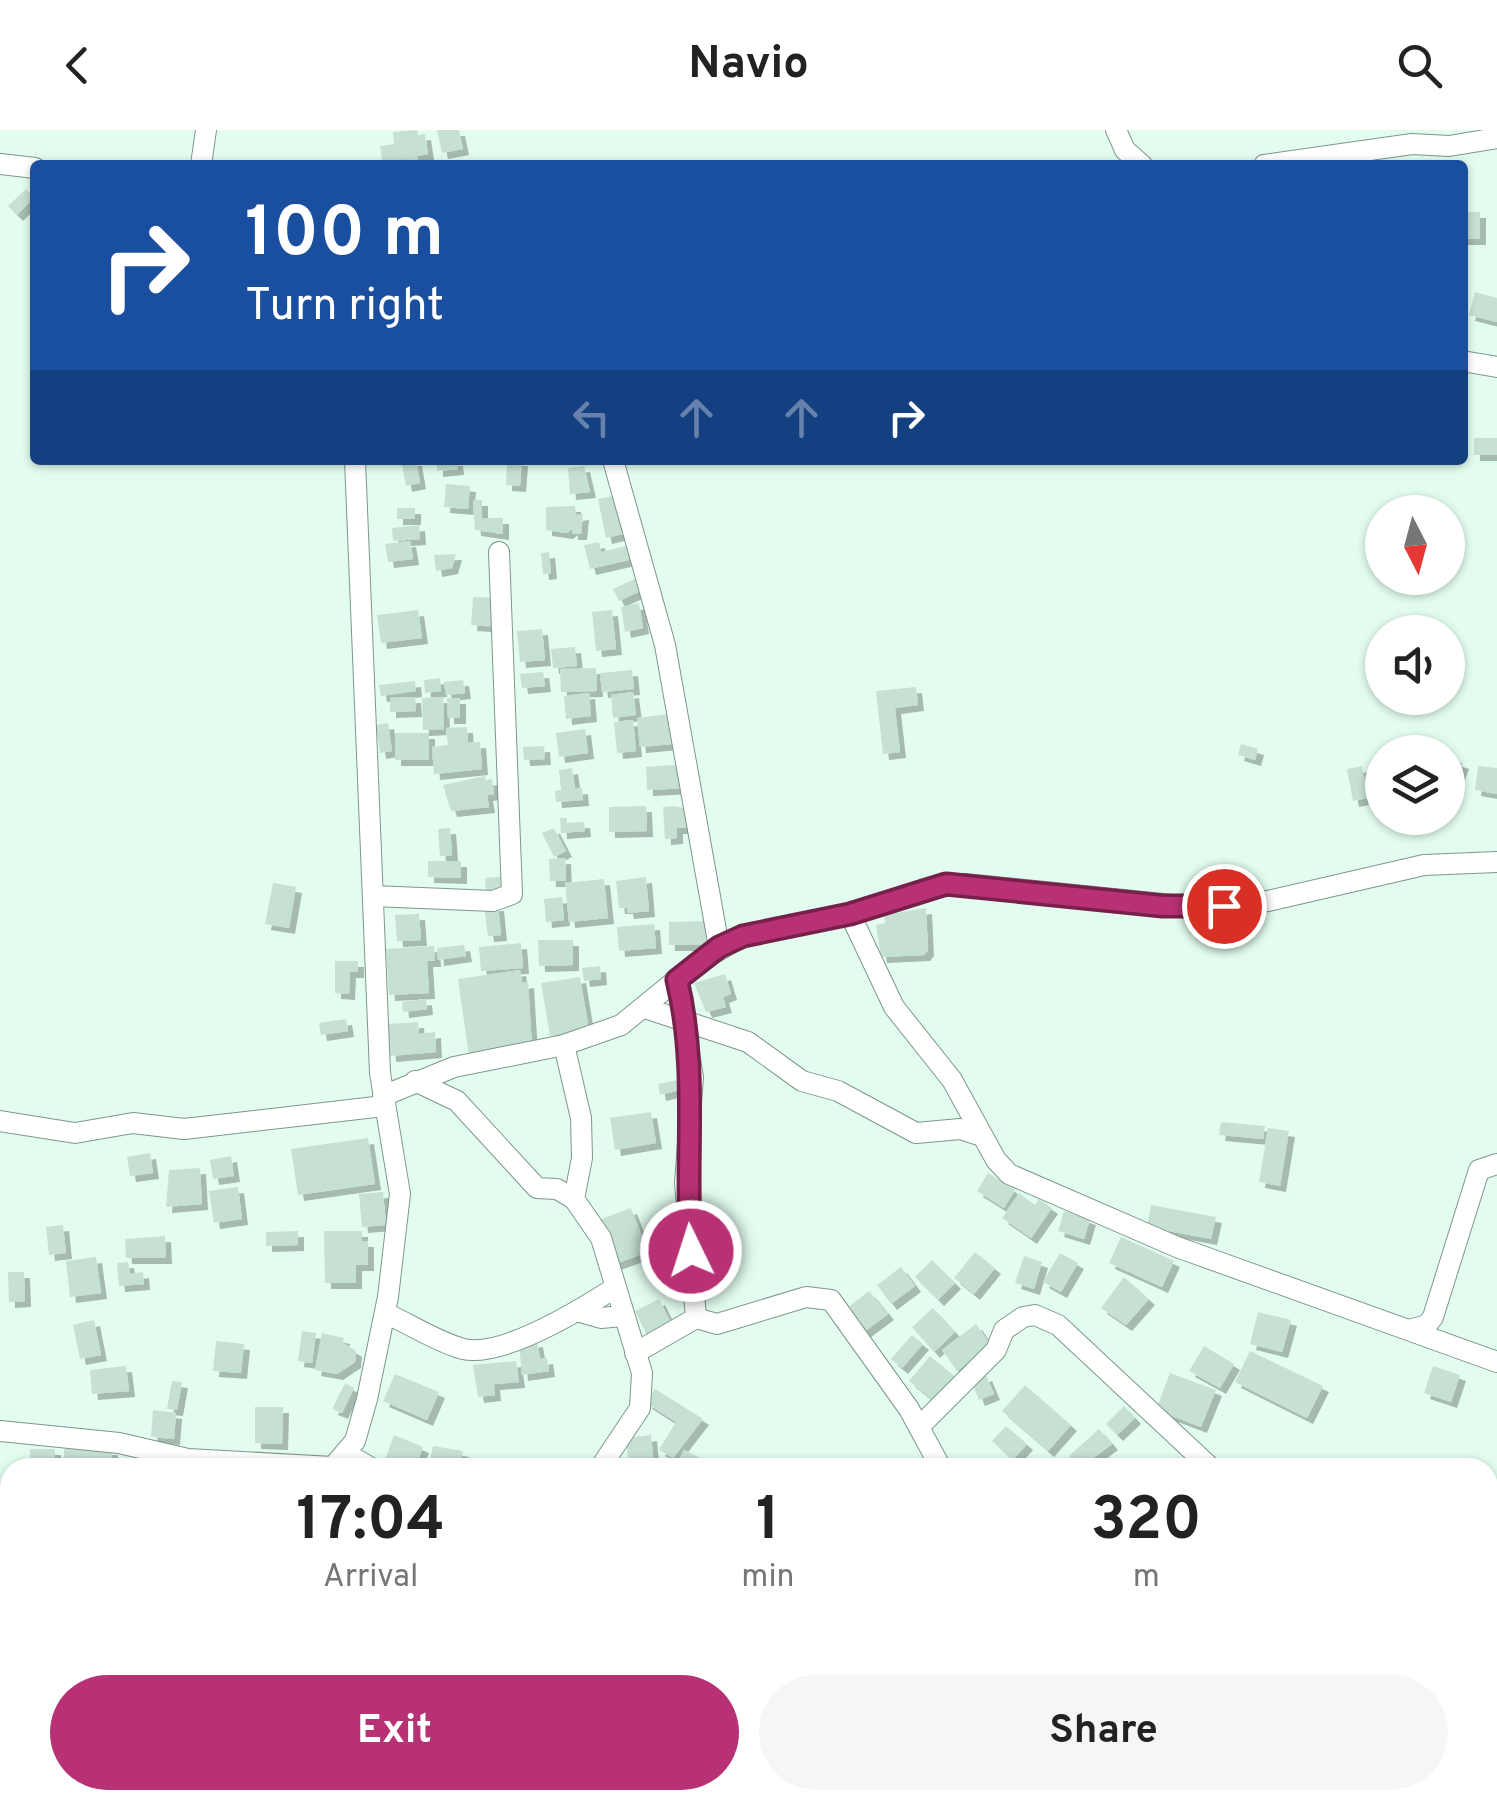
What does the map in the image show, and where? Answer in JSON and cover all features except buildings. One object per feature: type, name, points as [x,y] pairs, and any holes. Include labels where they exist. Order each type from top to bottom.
[{"type":"street","points":[[202,160],[206,130]]},
{"type":"street","points":[[1116,130],[1125,150],[1136,160]]},
{"type":"street","points":[[1299,160],[1412,144],[1448,155],[1475,136],[1497,138]]},
{"type":"street","points":[[0,164],[30,167]]},
{"type":"street","points":[[1468,362],[1497,367]]},
{"type":"street","points":[[340,1458],[366,1398],[385,1313],[400,1194],[383,1101],[355,465]]},
{"type":"street","points":[[614,465],[665,645],[719,947]]},
{"type":"street","points":[[373,896],[493,901],[512,894],[499,552]]},
{"type":"street","points":[[0,1121],[75,1133],[133,1124],[184,1129],[383,1101],[415,1081],[454,1067],[564,1045],[621,1025],[719,947],[743,936],[850,914],[928,888],[965,884],[1163,906],[1246,905],[1424,864],[1497,862]]},
{"type":"street","points":[[850,914],[894,1007],[952,1080],[996,1160],[1026,1184],[1176,1247],[1497,1362]]},
{"type":"street","points":[[677,980],[687,1021],[693,1092],[686,1183],[696,1318]]},
{"type":"street","points":[[645,1008],[748,1042],[802,1081],[838,1091],[916,1133],[960,1128],[982,1136]]},
{"type":"street","points":[[564,1045],[581,1118],[582,1158],[574,1199]]},
{"type":"street","points":[[415,1081],[458,1101],[538,1188],[557,1189],[574,1199],[601,1238],[613,1289],[642,1373],[640,1408],[607,1458]]},
{"type":"street","points":[[1410,1330],[1427,1325],[1433,1316],[1479,1170],[1497,1164]]},
{"type":"street","points":[[385,1313],[464,1349],[479,1349],[577,1311],[613,1289]]},
{"type":"street","points":[[635,1353],[696,1318],[717,1324],[806,1296],[831,1300],[935,1458]]},
{"type":"street","points":[[577,1311],[601,1318],[622,1316]]},
{"type":"street","points":[[918,1427],[996,1350],[1004,1330],[1023,1316],[1035,1315],[1058,1325],[1200,1458]]},
{"type":"street","points":[[0,1431],[119,1443],[184,1458]]},
{"type":"route","points":[[691,1251],[686,1147],[693,1077],[687,1021],[677,980],[719,947],[743,936],[850,914],[946,884],[1163,906],[1224,906]]}]
